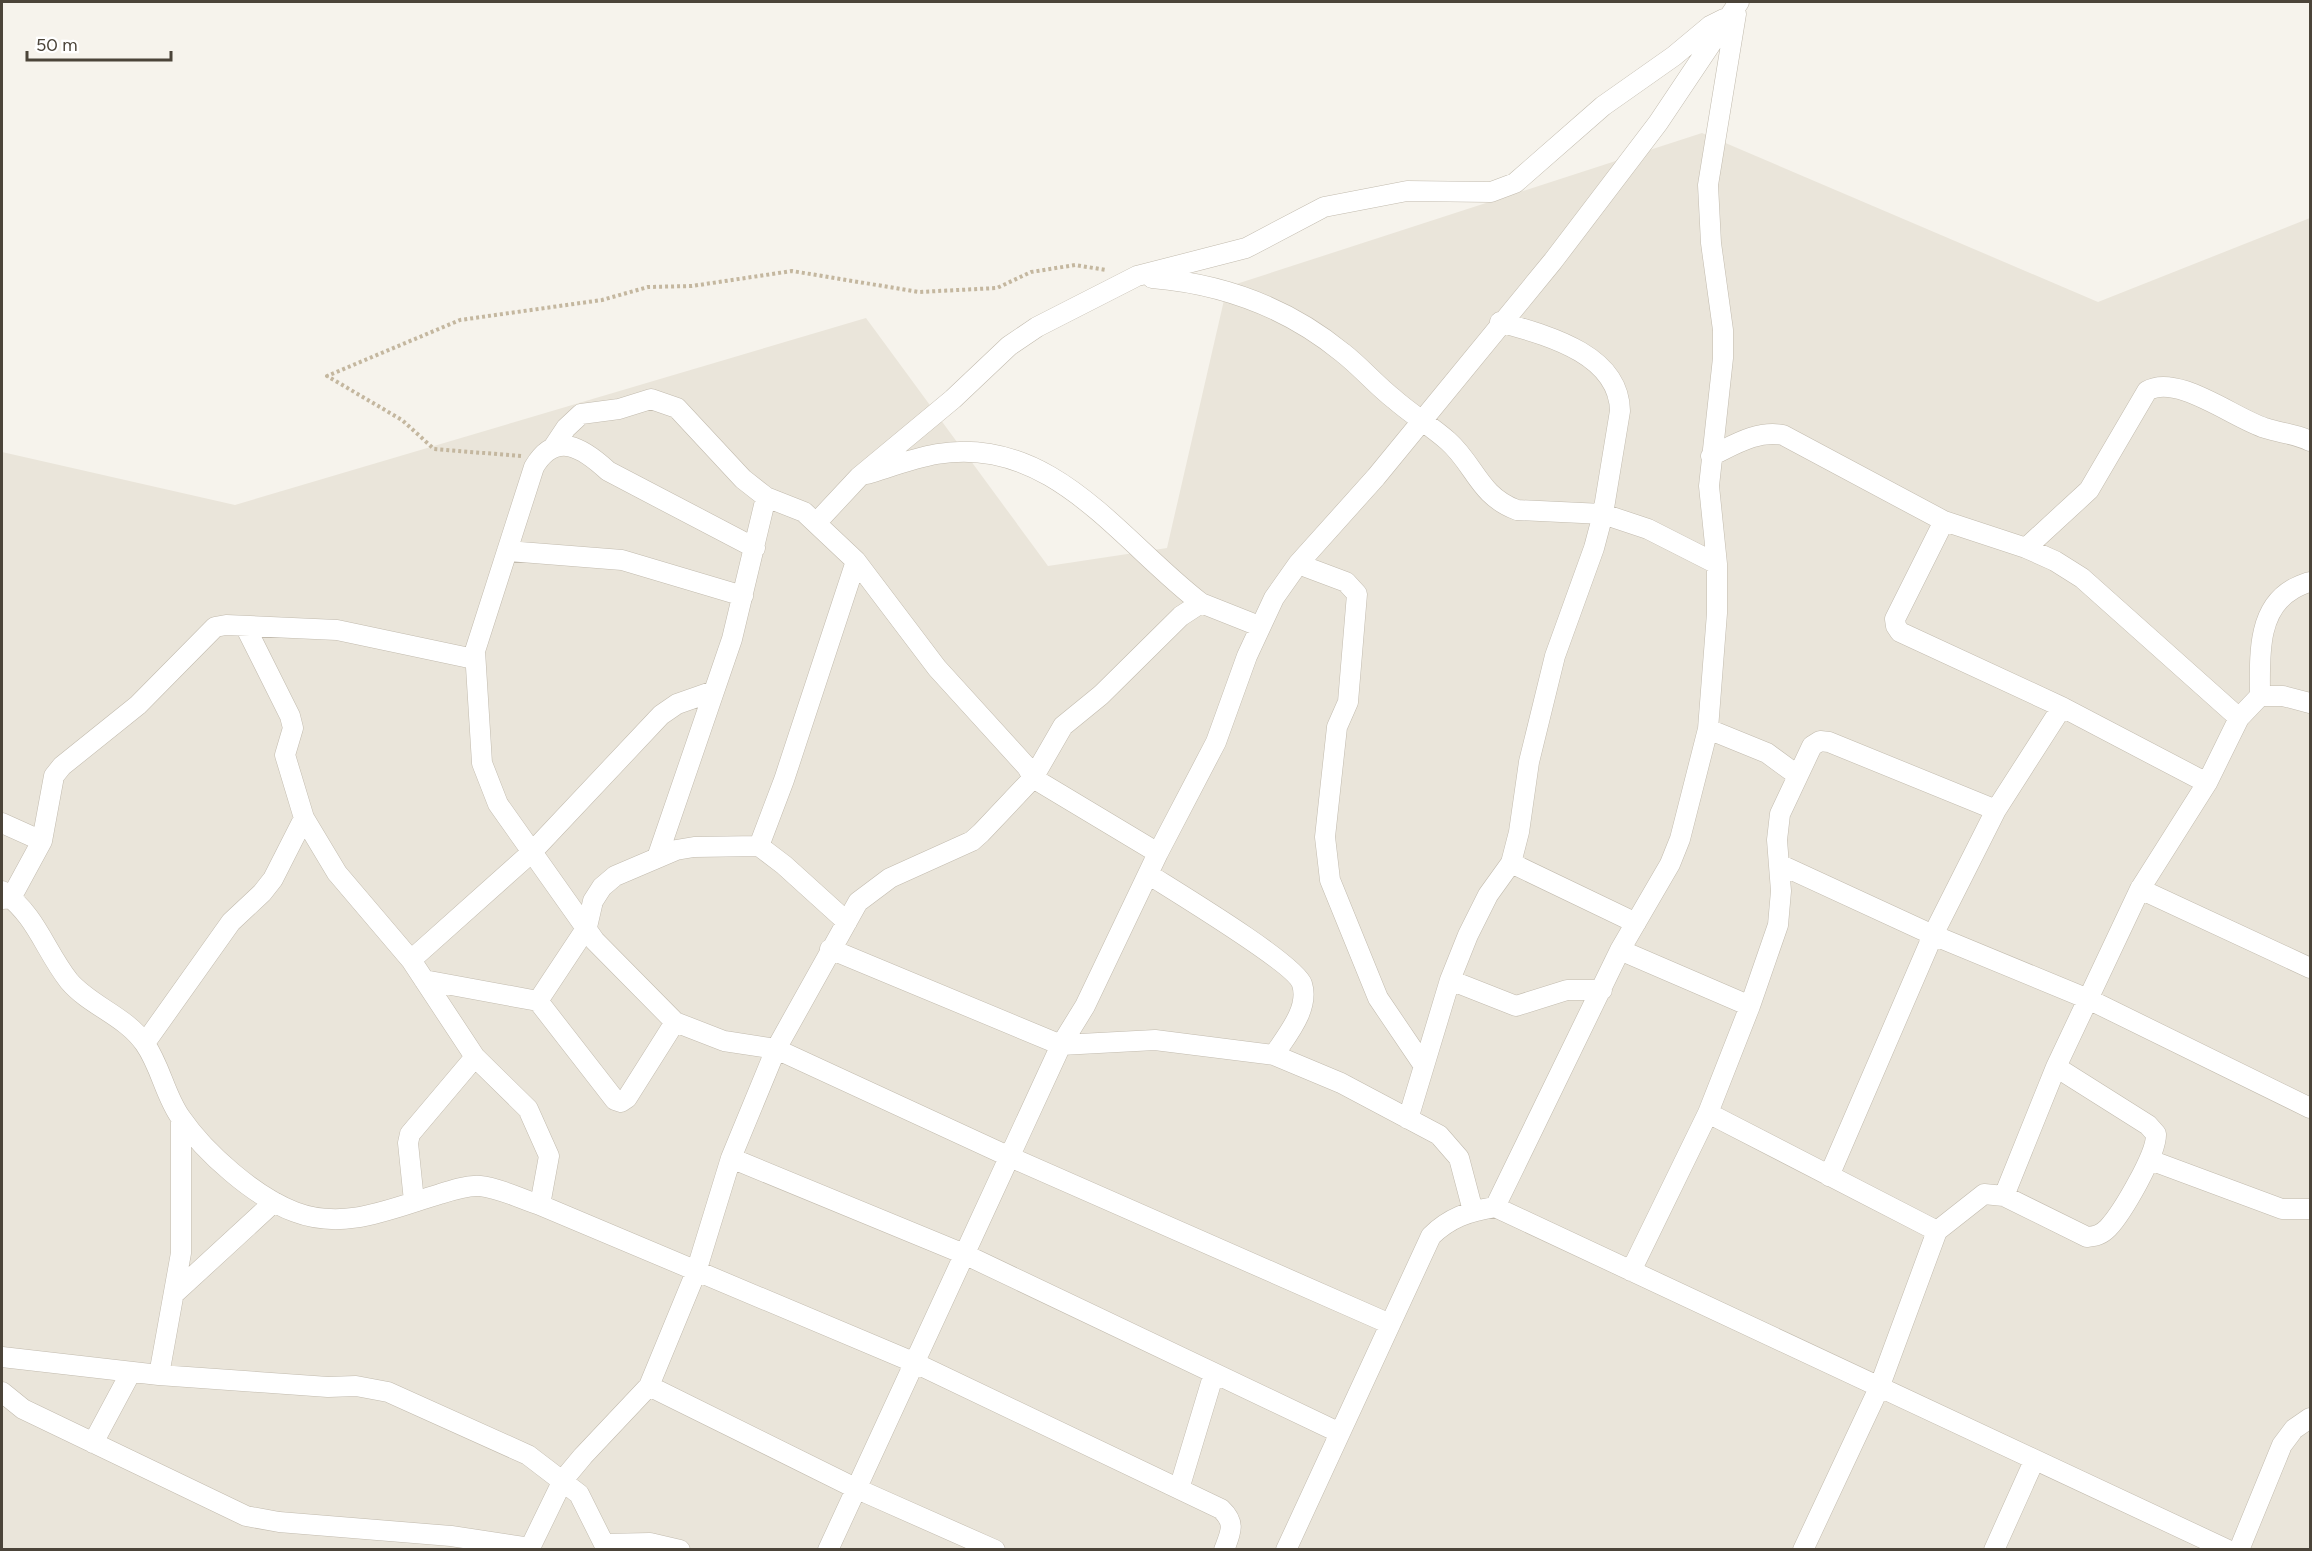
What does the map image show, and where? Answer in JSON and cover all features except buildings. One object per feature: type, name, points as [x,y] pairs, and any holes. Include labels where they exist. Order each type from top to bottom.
[{"type":"street","points":[[816,522],[859,477],[953,399],[1009,346],[1037,327],[1137,276],[1246,248],[1324,207],[1407,191],[1491,192],[1515,183],[1603,106],[1674,56],[1735,8]]},
{"type":"street","points":[[828,1550],[1060,1045],[1085,1006],[1158,853],[1216,742],[1259,626],[1274,598],[1298,564],[1376,477],[1500,322],[1553,261],[1658,123],[1735,8]]},
{"type":"street","points":[[1495,1207],[1620,950],[1659,887],[1680,839],[1708,729],[1717,613],[1717,564],[1709,486],[1723,358],[1723,330],[1711,243],[1708,185],[1735,8]]},
{"type":"street","points":[[1137,276],[1218,287],[1276,308],[1329,342],[1421,421],[1447,440],[1463,455],[1484,489],[1507,506],[1517,510],[1603,514],[1648,529],[1717,564]]},
{"type":"street","points":[[1408,1119],[1450,980],[1483,905],[1511,863],[1519,832],[1529,762],[1556,657],[1594,548],[1603,514],[1620,411],[1620,395],[1612,381],[1584,353],[1562,340],[1500,322]]},
{"type":"street","points":[[2026,548],[2089,490],[2147,391],[2154,387],[2173,388],[2191,394],[2264,428],[2310,441]]},
{"type":"street","points":[[1158,853],[1033,778],[1027,767],[937,668],[856,561],[816,522],[794,507],[766,497],[726,462],[677,408],[651,399],[620,409],[581,414],[546,452],[525,490],[480,632],[474,659],[485,773],[498,804],[595,941],[675,1022],[724,1041],[776,1049],[1010,1157],[1390,1324]]},
{"type":"street","points":[[1711,456],[1747,439],[1770,433],[1783,435],[1944,521],[2026,548],[2055,561],[2082,578],[2239,718]]},
{"type":"street","points":[[546,452],[566,444],[590,456],[608,471],[755,548]]},
{"type":"street","points":[[859,477],[939,454],[980,453],[1014,458],[1042,471],[1073,490],[1201,603],[1259,626]]},
{"type":"street","points":[[658,855],[732,639],[766,497]]},
{"type":"street","points":[[1944,521],[1895,619],[1900,632],[2062,707],[2207,783]]},
{"type":"street","points":[[507,551],[622,560],[743,596]]},
{"type":"street","points":[[759,846],[784,780],[856,561]]},
{"type":"street","points":[[1298,564],[1346,582],[1357,594],[1348,702],[1337,727],[1325,837],[1330,880],[1378,998],[1424,1066]]},
{"type":"street","points":[[2004,1196],[2056,1066],[2140,889],[2207,783],[2239,718],[2260,696],[2263,634],[2270,613],[2282,596],[2310,582]]},
{"type":"street","points":[[2,1392],[23,1409],[246,1516],[447,1543],[530,1549],[563,1480],[582,1456],[649,1386],[696,1272],[732,1158],[776,1049],[858,902],[880,884],[972,841],[1033,778],[1071,718],[1101,695],[1181,616],[1201,603]]},
{"type":"street","points":[[474,659],[336,630],[226,624],[215,627],[138,705],[62,766],[54,776],[42,841],[4,896],[33,920],[68,980],[78,990],[120,1019],[145,1043],[181,1118],[232,1174],[274,1202],[296,1213],[329,1220],[365,1218],[459,1188],[480,1186],[540,1205],[913,1362],[1221,1509],[1231,1518],[1233,1528],[1224,1550]]},
{"type":"street","points":[[245,626],[290,716],[293,728],[285,755],[304,818],[337,873],[411,960],[475,1057],[528,1109],[549,1156],[540,1205]]},
{"type":"street","points":[[411,960],[532,852],[661,715],[677,704],[714,691]]},
{"type":"street","points":[[2260,696],[2283,696],[2310,703]]},
{"type":"street","points":[[1829,1176],[1933,935],[1996,810],[2062,707]]},
{"type":"street","points":[[1708,729],[1733,737],[1767,753],[1797,775]]},
{"type":"street","points":[[1631,1271],[1708,1113],[1750,1006],[1778,925],[1780,891],[1777,840],[1780,814],[1812,746],[1820,741],[1830,742],[1996,810]]},
{"type":"street","points":[[145,1043],[231,922],[262,894],[273,879],[304,818]]},
{"type":"street","points":[[2,823],[42,841]]},
{"type":"street","points":[[538,1001],[587,927],[593,901],[602,887],[615,876],[658,855],[694,847],[759,846],[784,865],[847,922]]},
{"type":"street","points":[[1511,863],[1636,922]]},
{"type":"street","points":[[1779,864],[1933,935],[2088,999],[2310,1108]]},
{"type":"street","points":[[1148,874],[1276,958],[1298,976],[1302,984],[1300,1012],[1274,1055]]},
{"type":"street","points":[[2140,889],[2309,964]]},
{"type":"street","points":[[830,949],[1060,1045],[1155,1040],[1274,1055],[1341,1083],[1439,1134],[1459,1158],[1473,1211]]},
{"type":"street","points":[[1620,950],[1750,1006]]},
{"type":"street","points":[[424,980],[538,1001],[615,1100],[621,1102],[627,1098],[675,1022]]},
{"type":"street","points":[[1450,980],[1516,1006],[1567,990],[1602,990]]},
{"type":"street","points":[[414,1201],[408,1143],[410,1134],[475,1057]]},
{"type":"street","points":[[1803,1550],[1880,1388],[1937,1231],[1984,1194],[2004,1196],[2087,1237],[2097,1236],[2108,1228],[2151,1160],[2157,1145],[2156,1134],[2148,1125],[2056,1066]]},
{"type":"street","points":[[1708,1113],[1937,1231]]},
{"type":"street","points":[[159,1375],[181,1253],[181,1118]]},
{"type":"street","points":[[732,1158],[964,1254],[1340,1433]]},
{"type":"street","points":[[2151,1160],[2282,1209],[2310,1209]]},
{"type":"street","points":[[174,1294],[274,1202]]},
{"type":"street","points":[[1286,1550],[1431,1236],[1445,1222],[1473,1211],[1495,1207],[2217,1547]]},
{"type":"street","points":[[2,1357],[159,1375],[328,1387],[356,1386],[388,1392],[528,1455],[579,1494],[606,1547],[650,1543],[680,1550]]},
{"type":"street","points":[[93,1443],[130,1372]]},
{"type":"street","points":[[1179,1489],[1214,1373]]},
{"type":"street","points":[[649,1386],[855,1488],[992,1549]]},
{"type":"street","points":[[2239,1550],[2282,1445],[2294,1429],[2310,1418]]},
{"type":"street","points":[[1994,1550],[2034,1461]]},
{"type":"path","points":[[546,452],[434,449],[402,420],[327,376],[460,320],[602,300],[648,287],[692,286],[792,271],[919,292],[997,288],[1031,272],[1075,265],[1137,276]]},
{"type":"shaded area","points":[[1702,133],[2098,302],[2310,218],[2310,1549],[2,1550],[2,452],[235,505],[866,318],[1048,566],[1167,548],[1227,287]]}]
